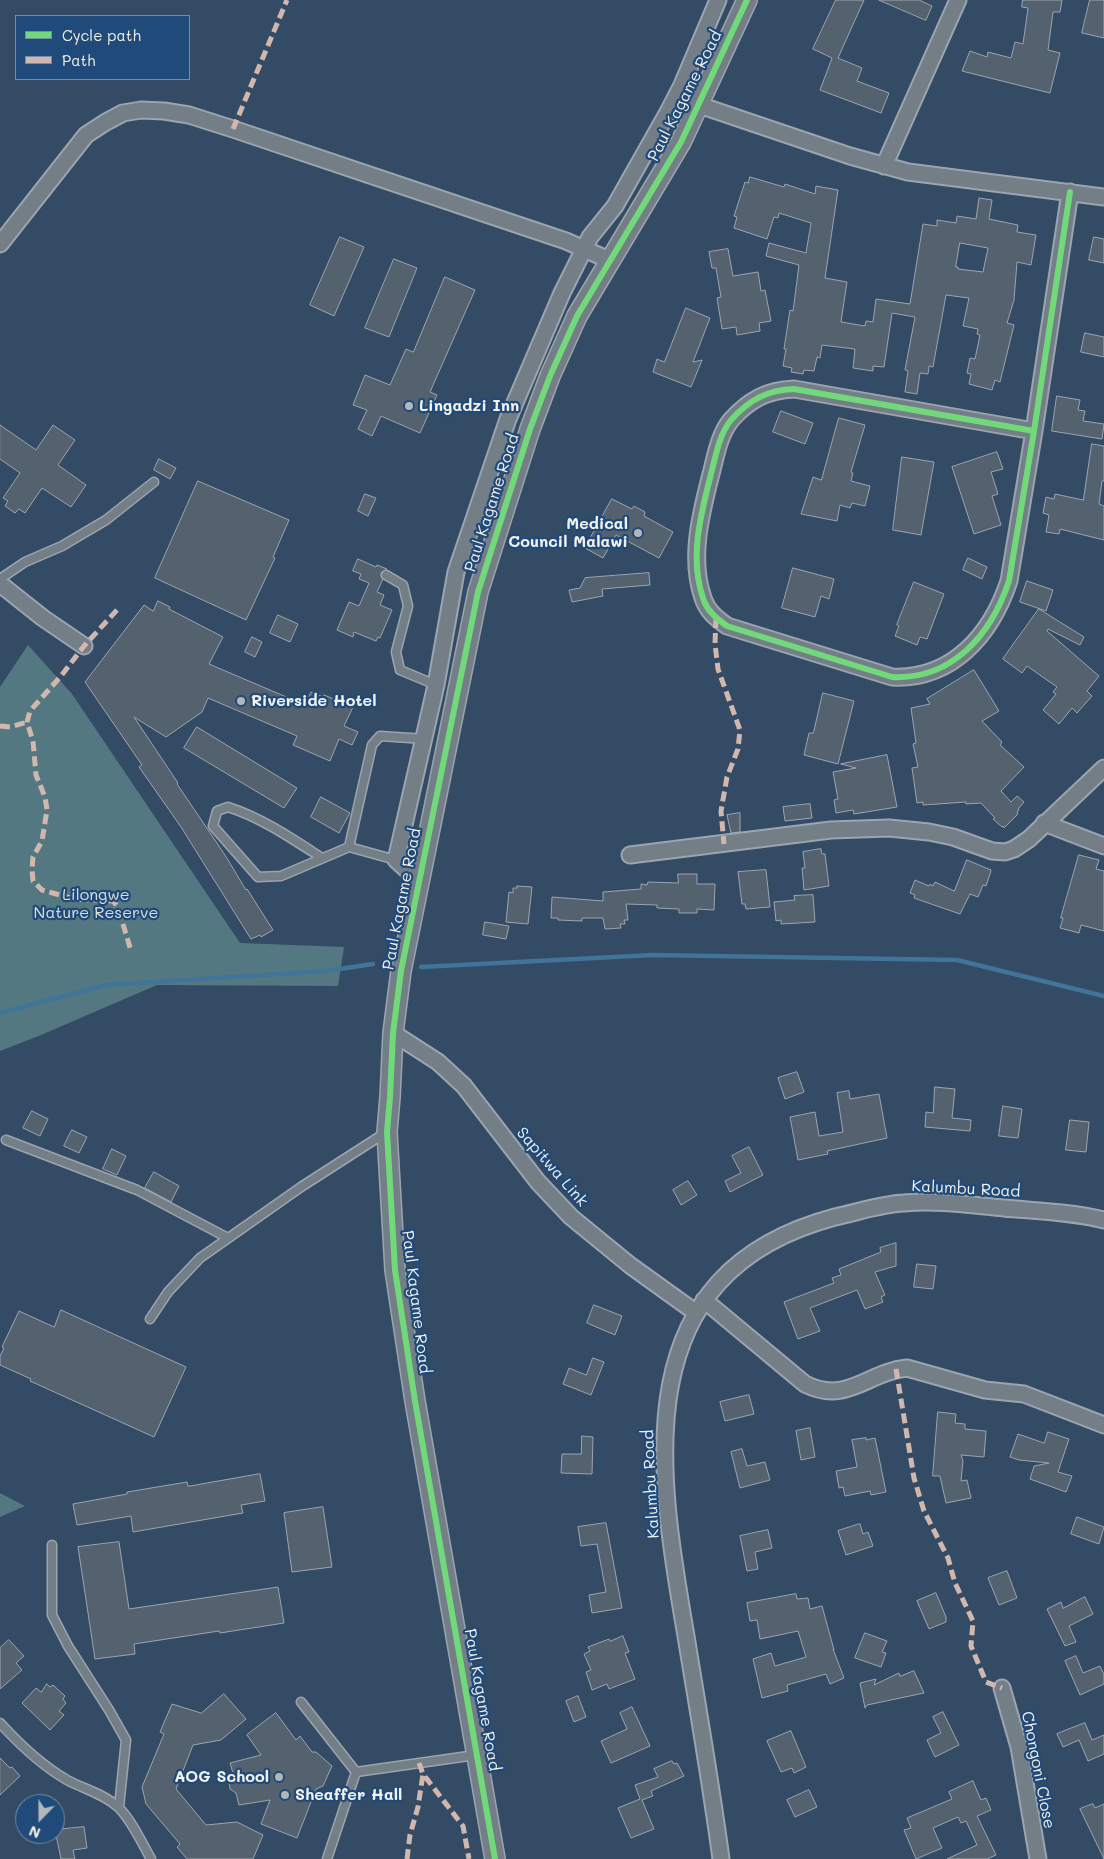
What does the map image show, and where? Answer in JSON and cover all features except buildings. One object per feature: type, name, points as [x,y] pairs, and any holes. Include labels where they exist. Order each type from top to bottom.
[{"type":"street","points":[[418,880],[396,860],[425,739],[462,549],[508,419],[562,293],[584,249],[598,226],[615,206],[667,114],[718,0]]},
{"type":"street","name":"Paul Kagame Road","points":[[495,1859],[418,1420],[395,1270],[387,1132],[393,1034],[401,971],[478,592],[530,429],[550,376],[577,316],[681,142],[747,0]]},
{"type":"street","points":[[884,166],[958,0]]},
{"type":"street","points":[[699,105],[884,166],[908,172],[1104,197]]},
{"type":"street","points":[[0,244],[86,135],[123,113],[141,110],[189,115],[566,241],[609,260]]},
{"type":"street","points":[[1034,430],[794,389],[766,393],[742,410],[731,421],[717,449],[702,507],[697,548],[700,588],[708,609],[727,626],[892,677],[907,678],[921,676],[942,668],[960,656],[977,638],[995,615],[1009,581],[1034,430],[1070,192]]},
{"type":"street","points":[[0,584],[43,618],[84,646]]},
{"type":"street","points":[[630,855],[831,830],[889,828],[929,832],[1005,852],[1014,849],[1029,839],[1104,768]]},
{"type":"street","points":[[1044,823],[1104,846]]},
{"type":"street","name":"Sapitwa Link","points":[[393,1034],[438,1062],[458,1080],[538,1182],[571,1217],[631,1266],[695,1312]]},
{"type":"street","name":"Kalumbu Road","points":[[721,1859],[712,1787],[677,1587],[664,1473],[665,1422],[669,1390],[677,1358],[695,1312],[720,1282],[736,1267],[769,1244],[810,1225],[871,1208],[901,1203],[933,1202],[1028,1210],[1104,1220]]},
{"type":"street","points":[[704,1300],[805,1384],[817,1390],[830,1392],[842,1390],[896,1369],[906,1368],[985,1390],[1024,1394],[1104,1426]]},
{"type":"street","name":"Chongoni Close","points":[[1002,1688],[1019,1747],[1038,1859]]},
{"type":"lane","points":[[0,579],[25,562],[62,546],[106,520],[154,482]]},
{"type":"lane","points":[[386,575],[403,585],[408,606],[396,652],[400,670],[436,685]]},
{"type":"lane","points":[[349,847],[372,745],[380,736],[425,739]]},
{"type":"lane","points":[[322,858],[252,815],[228,807],[217,811],[213,826],[258,877],[281,876],[349,847],[396,860]]},
{"type":"lane","points":[[150,1319],[168,1292],[200,1258],[301,1188],[387,1132]]},
{"type":"lane","points":[[6,1140],[137,1190],[228,1238]]},
{"type":"lane","points":[[52,1545],[52,1615],[68,1646],[126,1740],[119,1807]]},
{"type":"lane","points":[[301,1702],[356,1772]]},
{"type":"lane","points":[[0,1723],[18,1743],[47,1768],[119,1807],[151,1859]]},
{"type":"lane","points":[[356,1772],[478,1754]]},
{"type":"lane","points":[[327,1859],[356,1772]]},
{"type":"green space","name":"Lilongwe Nature Reserve","points":[[28,645],[72,694],[240,943],[344,947],[338,986],[157,985],[0,1051],[0,687]]},
{"type":"green space","points":[[0,1493],[25,1506],[0,1517]]},
{"type":"waterway","points":[[421,967],[653,955],[957,960],[1104,996]]},
{"type":"waterway","points":[[0,1013],[106,985],[326,971],[373,964]]},
{"type":"marked path","points":[[233,129],[287,0]]},
{"type":"marked path","points":[[117,610],[84,646],[30,711],[27,722],[33,741],[36,775],[45,797],[47,810],[42,841],[33,857],[32,869],[33,881],[42,890],[74,899],[113,901],[118,907],[131,951]]},
{"type":"marked path","points":[[716,618],[715,644],[718,669],[740,730],[738,749],[727,777],[721,811],[724,844]]},
{"type":"marked path","points":[[0,726],[10,727],[27,722]]},
{"type":"marked path","points":[[896,1369],[914,1478],[924,1511],[948,1558],[955,1583],[973,1621],[971,1646],[986,1682],[1002,1688]]},
{"type":"marked path","points":[[419,1763],[423,1774],[463,1826],[469,1859]]},
{"type":"marked path","points":[[407,1859],[423,1774]]},
{"type":"cycle path","points":[[495,1859],[415,1401],[395,1270],[387,1132],[393,1033],[401,971],[478,592],[530,429],[550,376],[577,316],[681,142],[747,0]]},
{"type":"cycle path","points":[[1034,431],[794,389],[775,391],[759,397],[745,407],[727,426],[718,446],[707,489],[700,520],[697,551],[699,583],[707,607],[727,626],[892,677],[914,676],[933,671],[951,662],[980,636],[992,619],[1009,581],[1034,431],[1070,192]]},
{"type":"place","name":"Lingadzi Inn","points":[[409,406]]},
{"type":"place","name":"Medical Council Malawi","points":[[638,533]]},
{"type":"place","name":"Riverside Hotel","points":[[241,701]]},
{"type":"place","name":"AOG School","points":[[279,1777]]},
{"type":"place","name":"Sheaffer Hall","points":[[285,1795]]}]
